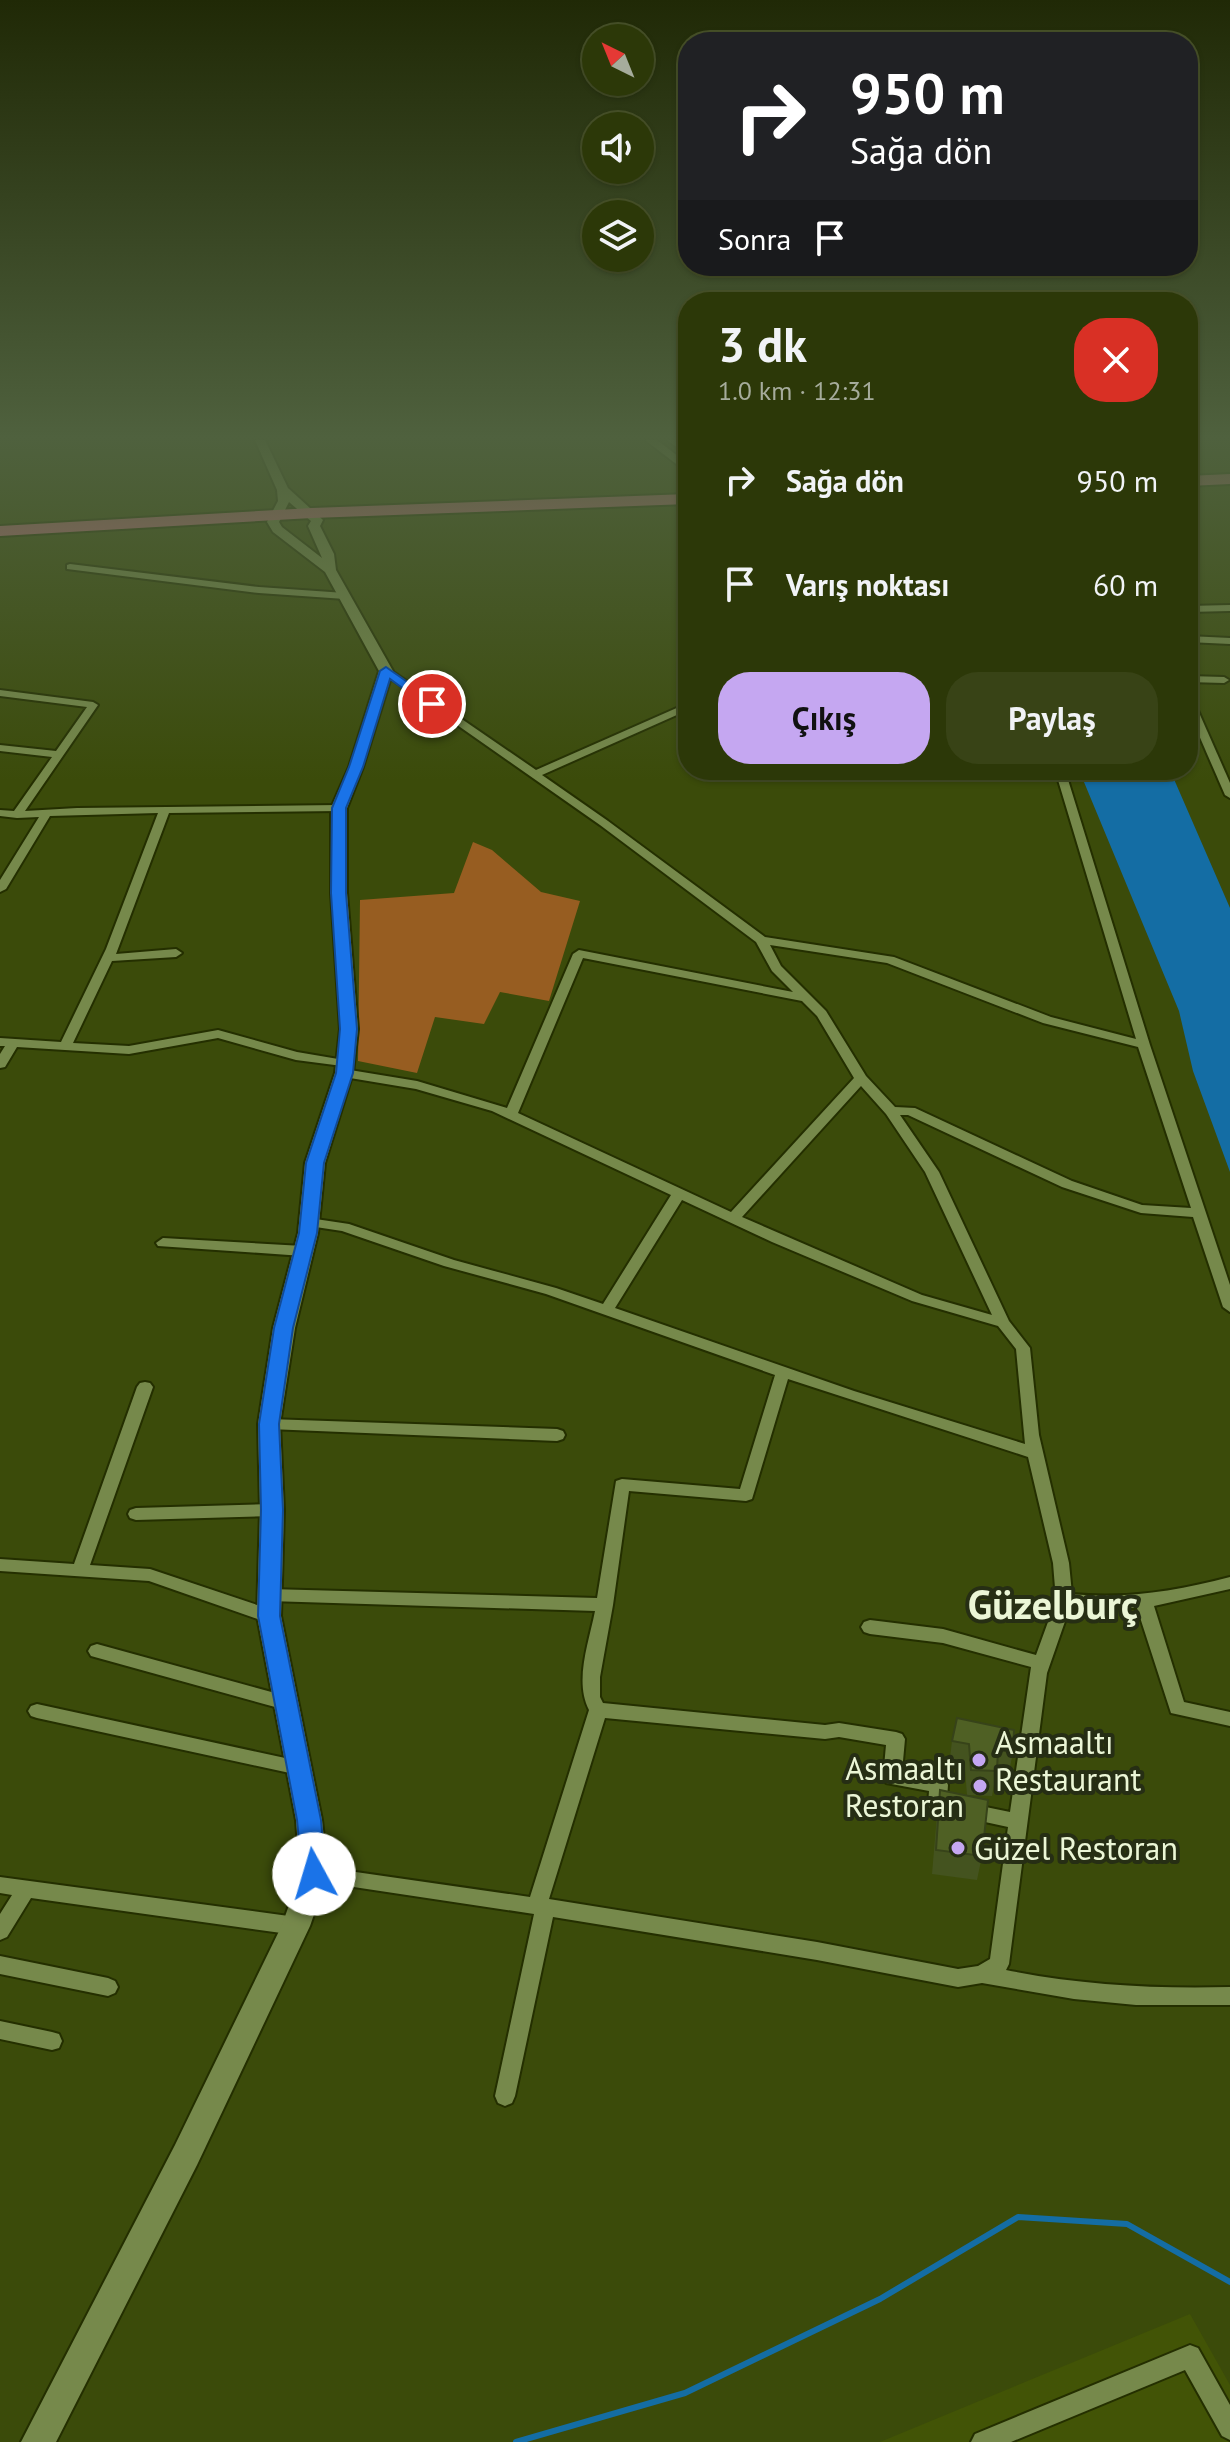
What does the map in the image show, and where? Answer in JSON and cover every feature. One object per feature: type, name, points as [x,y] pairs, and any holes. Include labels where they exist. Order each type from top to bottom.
[{"type":"street","points":[[312,554],[330,570],[386,671],[604,823],[761,940],[776,968],[822,1014],[861,1078],[891,1111],[932,1172],[1003,1323],[1023,1348],[1035,1453],[1061,1563],[1064,1600],[1041,1663],[999,1964],[982,1974],[958,1978],[817,1951],[541,1906],[314,1874]]},
{"type":"street","points":[[328,554],[330,570]]},
{"type":"street","points":[[70,567],[259,590],[345,596]]},
{"type":"street","points":[[1198,609],[1230,608]]},
{"type":"street","points":[[1198,639],[1230,641]]},
{"type":"street","points":[[38,2442],[186,2155],[296,1926],[314,1874],[299,1768],[269,1605],[272,1510],[269,1424],[284,1328],[309,1222],[315,1163],[345,1069],[349,1029],[339,893],[339,808],[356,767],[386,671]]},
{"type":"street","points":[[1198,679],[1224,680]]},
{"type":"street","points":[[0,693],[93,705],[17,815]]},
{"type":"street","points":[[534,775],[678,710]]},
{"type":"street","points":[[1198,722],[1230,795]]},
{"type":"street","points":[[0,748],[60,755]]},
{"type":"street","points":[[1063,780],[1144,1045],[1230,1307]]},
{"type":"street","points":[[0,813],[339,808]]},
{"type":"street","points":[[66,1045],[108,958],[165,810]]},
{"type":"street","points":[[0,889],[46,814]]},
{"type":"street","points":[[761,940],[890,960],[1047,1020],[1144,1045]]},
{"type":"street","points":[[108,958],[176,953]]},
{"type":"street","points":[[511,1114],[579,954],[805,998]]},
{"type":"street","points":[[0,1064],[7,1043],[150,1048],[218,1034],[417,1085],[511,1114],[734,1218],[917,1298],[1003,1323]]},
{"type":"street","points":[[734,1218],[861,1078]]},
{"type":"street","points":[[891,1111],[910,1111],[1067,1184],[1141,1209],[1199,1213]]},
{"type":"street","points":[[607,1310],[680,1192]]},
{"type":"street","points":[[309,1222],[369,1234],[449,1263],[607,1310],[783,1372],[1035,1453]]},
{"type":"street","points":[[163,1243],[303,1251]]},
{"type":"street","points":[[505,2096],[541,1906],[598,1710],[591,1697],[591,1677],[622,1485],[746,1495],[783,1372]]},
{"type":"street","points":[[80,1569],[145,1387]]},
{"type":"street","points":[[269,1424],[557,1435]]},
{"type":"street","points":[[136,1514],[272,1510]]},
{"type":"street","points":[[0,1565],[150,1575],[269,1605],[605,1605]]},
{"type":"street","points":[[1064,1600],[1117,1605],[1144,1603],[1230,1583]]},
{"type":"street","points":[[1144,1603],[1177,1708],[1230,1719]]},
{"type":"street","points":[[870,1627],[943,1636],[1041,1663]]},
{"type":"street","points":[[97,1651],[286,1703]]},
{"type":"street","points":[[598,1710],[825,1732],[839,1730],[896,1739],[892,1778],[939,1785],[937,1805],[1017,1821]]},
{"type":"street","points":[[37,1711],[299,1768]]},
{"type":"street","points":[[0,1885],[296,1926]]},
{"type":"street","points":[[0,1931],[25,1890]]},
{"type":"street","points":[[0,1965],[108,1987]]},
{"type":"street","points":[[982,1974],[1049,1989],[1186,1998],[1230,1996]]},
{"type":"street","points":[[0,2030],[52,2041]]},
{"type":"street","points":[[988,2441],[1190,2356],[1230,2428]]},
{"type":"shaded area","points":[[473,842],[492,850],[541,892],[580,901],[549,1001],[500,992],[484,1024],[435,1017],[417,1073],[358,1061],[360,900],[454,893]]},
{"type":"shaded area","points":[[1190,2314],[1230,2385],[1230,2442],[880,2442]]},
{"type":"water","points":[[1083,780],[1174,780],[1230,908],[1230,1172],[1193,1071],[1179,1011]]},
{"type":"building","points":[[957,1718],[1014,1730],[1013,1752],[998,1749],[997,1771],[971,1770],[969,1744],[952,1741]]},
{"type":"building","points":[[940,1790],[988,1800],[982,1856],[936,1850]]},
{"type":"waterway","points":[[516,2442],[685,2393],[880,2299],[1018,2217],[1127,2224],[1230,2282]]},
{"type":"place","name":"Asmaaltı Restaurant","points":[[979,1760]]},
{"type":"place","name":"Asmaaltı Restoran","points":[[980,1786]]},
{"type":"place","name":"Güzel Restoran","points":[[958,1848]]},
{"type":"district","name":"Güzelburç","points":[[1053,1604]]},
{"type":"route","points":[[314,1874],[309,1820],[269,1616],[268,1565],[272,1510],[269,1424],[284,1328],[308,1233],[315,1163],[344,1073],[349,1029],[339,893],[339,808],[356,767],[386,671],[432,704]]}]
